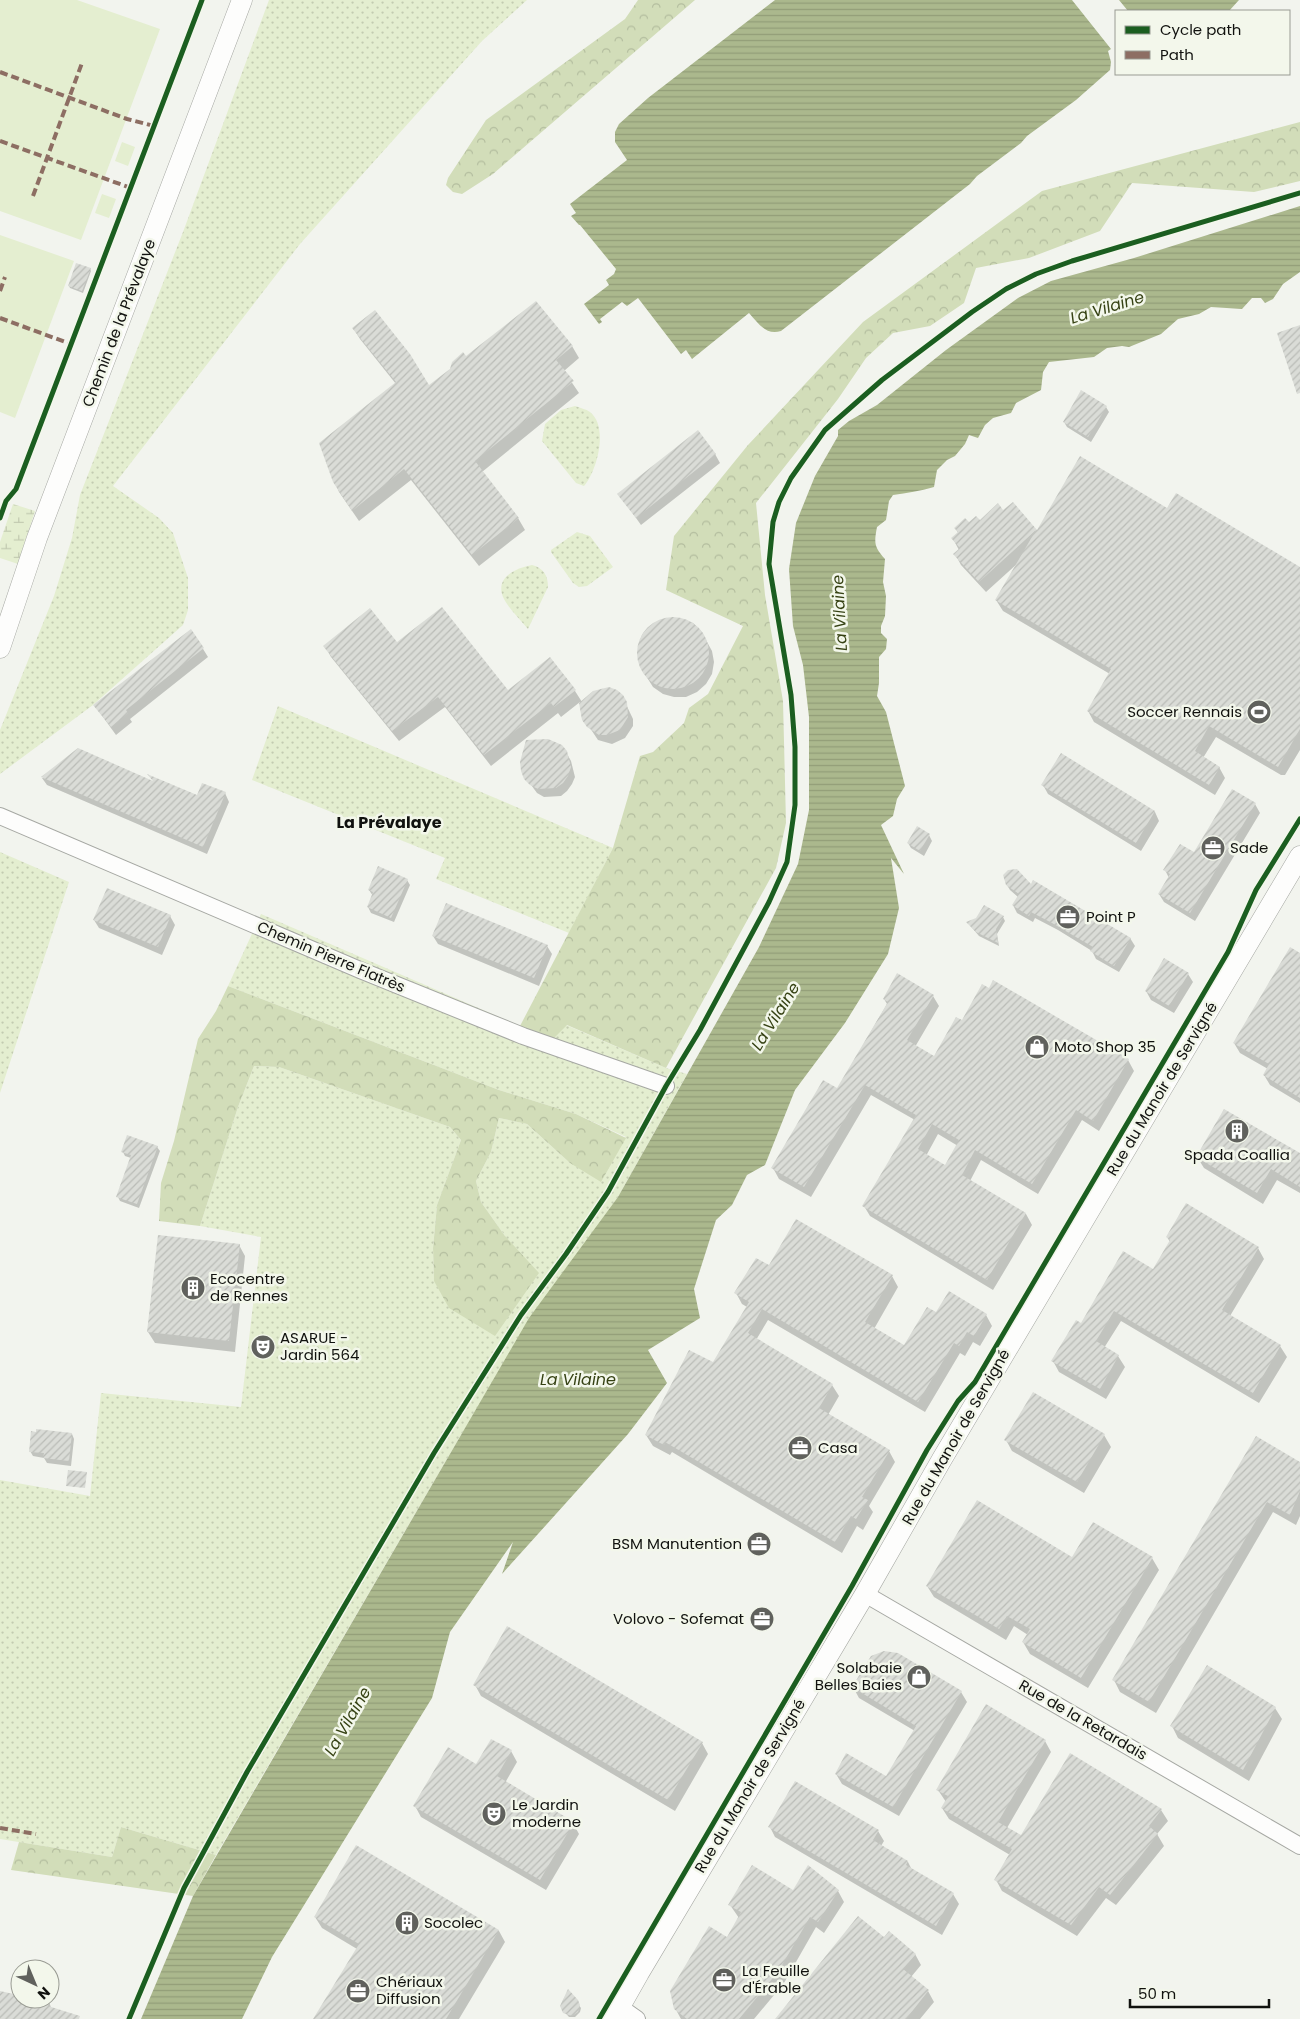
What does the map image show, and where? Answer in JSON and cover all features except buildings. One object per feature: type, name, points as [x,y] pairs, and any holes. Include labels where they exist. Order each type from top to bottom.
[{"type":"street","name":"Chemin de la Prévalaye","points":[[0,648],[37,538],[242,0]]},
{"type":"street","name":"Chemin Pierre Flatrès","points":[[0,816],[360,970],[523,1036],[666,1086]]},
{"type":"street","name":"Rue du Manoir de Servigné","points":[[617,2013],[639,1973],[866,1594],[942,1459],[1300,856]]},
{"type":"street","name":"Rue de la Retardais","points":[[866,1594],[1300,1846]]},
{"type":"street","points":[[617,2013],[637,2019]]},
{"type":"green space","points":[[0,0],[77,0],[160,29],[81,240],[0,211]]},
{"type":"green space","points":[[269,0],[527,0],[482,41],[300,244],[113,486],[159,518],[173,533],[188,578],[188,610],[183,625],[93,705],[0,774],[0,730],[54,596],[72,538],[80,495],[183,232]]},
{"type":"green space","points":[[638,0],[695,0],[493,174],[462,194],[453,192],[446,185],[448,178],[486,120],[625,19]]},
{"type":"green space","points":[[1300,122],[1300,181],[1254,192],[1132,183],[1100,231],[1029,258],[976,268],[964,303],[930,326],[893,333],[866,358],[838,399],[756,503],[765,595],[783,701],[786,823],[776,868],[666,1068],[567,1025],[554,1038],[520,1026],[613,848],[640,756],[653,752],[684,723],[689,708],[708,694],[743,626],[666,590],[674,536],[748,445],[863,322],[1042,191]]},
{"type":"green space","points":[[122,142],[135,147],[128,166],[115,161]]},
{"type":"green space","points":[[102,194],[116,199],[109,218],[95,213]]},
{"type":"green space","points":[[0,235],[74,261],[15,418],[0,412]]},
{"type":"green space","points":[[575,406],[590,412],[596,419],[599,428],[600,438],[597,460],[584,486],[576,483],[542,441],[545,424],[561,410]]},
{"type":"green space","points":[[13,504],[35,511],[18,564],[0,558],[0,542]]},
{"type":"green space","points":[[577,532],[590,536],[613,567],[587,586],[579,587],[573,583],[551,552],[551,550]]},
{"type":"green space","points":[[532,565],[540,568],[544,573],[548,587],[528,629],[508,605],[501,590],[504,579],[508,575],[520,568]]},
{"type":"green space","points":[[278,706],[613,848],[569,933],[436,879],[445,858],[252,780]]},
{"type":"green space","points":[[0,852],[69,882],[0,1093]]},
{"type":"green space","points":[[261,914],[520,1026],[566,1025],[666,1068],[687,1074],[618,1197],[461,1435],[216,1855],[121,1827],[112,1857],[0,1839],[0,1480],[90,1496],[101,1393],[241,1407],[261,1237],[200,1226],[238,1107],[254,1066],[279,1067],[450,1127],[461,1140],[437,1205],[433,1248],[434,1281],[505,1236],[481,1202],[476,1181],[491,1152],[499,1118],[527,1124],[570,1163],[626,1137],[576,1114],[499,1090],[228,986]]},
{"type":"green space","points":[[228,986],[499,1090],[576,1114],[626,1138],[601,1182],[570,1163],[527,1124],[499,1118],[491,1152],[476,1181],[481,1202],[505,1236],[539,1273],[495,1336],[449,1308],[434,1281],[433,1248],[437,1205],[461,1140],[450,1127],[279,1067],[254,1066],[238,1107],[200,1226],[159,1221],[161,1183],[174,1141],[198,1039],[216,1011]]},
{"type":"green space","points":[[121,1827],[216,1855],[193,1896],[11,1870],[19,1842],[112,1857]]},
{"type":"water","points":[[775,0],[1072,0],[1111,49],[1108,51],[1111,62],[1110,70],[1076,100],[1027,136],[1021,143],[977,176],[970,184],[781,331],[771,332],[767,330],[749,313],[692,359],[686,350],[681,354],[638,298],[627,306],[622,302],[600,319],[602,322],[599,324],[584,304],[609,285],[606,280],[614,274],[616,269],[571,216],[576,213],[570,204],[627,160],[615,142],[615,132],[619,124],[648,98]]},
{"type":"water","points":[[1119,0],[1239,0],[1230,10],[1127,10]]},
{"type":"water","name":"La Vilaine","points":[[1300,206],[1300,272],[1283,284],[1273,299],[1265,303],[1261,298],[1252,298],[1242,309],[1211,307],[1199,314],[1178,319],[1161,334],[1129,347],[1107,348],[1094,357],[1049,362],[1043,372],[1041,390],[1016,403],[1011,413],[993,418],[985,425],[978,438],[969,435],[965,444],[955,456],[947,460],[937,470],[934,487],[893,495],[889,501],[886,520],[877,527],[875,537],[877,548],[885,559],[883,582],[886,596],[885,616],[881,626],[881,633],[887,639],[886,649],[879,657],[877,696],[886,712],[905,786],[897,799],[893,816],[881,825],[904,874],[891,858],[899,908],[888,954],[845,1023],[795,1090],[765,1165],[747,1175],[732,1205],[716,1220],[694,1289],[700,1318],[648,1350],[667,1383],[628,1434],[502,1574],[513,1542],[450,1632],[432,1698],[272,1957],[242,2019],[141,2019],[193,1896],[529,1318],[618,1197],[759,947],[798,864],[809,810],[809,717],[803,665],[793,626],[789,569],[796,523],[815,476],[838,436],[838,430],[849,421],[877,405],[946,350],[1018,298],[1051,281],[1134,258]]},
{"type":"marked path","points":[[33,196],[82,63]]},
{"type":"marked path","points":[[0,72],[127,119],[154,126]]},
{"type":"marked path","points":[[0,141],[131,188]]},
{"type":"marked path","points":[[0,291],[5,277]]},
{"type":"marked path","points":[[0,318],[71,344]]},
{"type":"marked path","points":[[0,1828],[36,1834]]},
{"type":"cycle path","points":[[0,518],[6,501],[16,489],[202,0]]},
{"type":"cycle path","points":[[129,2019],[184,1888],[247,1772],[434,1453],[521,1315],[566,1254],[608,1192],[666,1086],[700,1030],[769,902],[787,862],[795,805],[795,747],[791,695],[769,564],[773,522],[779,502],[791,478],[825,430],[882,380],[972,312],[1006,289],[1036,274],[1072,261],[1300,193]]},
{"type":"cycle path","points":[[599,2019],[852,1586],[927,1450],[958,1401],[975,1382],[1228,952],[1256,890],[1300,819]]},
{"type":"place","name":"Soccer Rennais","points":[[1259,712]]},
{"type":"place","name":"Sade","points":[[1213,848]]},
{"type":"place","name":"Point P","points":[[1068,917]]},
{"type":"place","name":"Moto Shop 35","points":[[1037,1047]]},
{"type":"place","name":"Spada Coallia","points":[[1237,1131]]},
{"type":"place","name":"Ecocentre de Rennes","points":[[193,1288]]},
{"type":"place","name":"ASARUE - Jardin 564","points":[[263,1347]]},
{"type":"place","name":"Casa","points":[[800,1448]]},
{"type":"place","name":"BSM Manutention","points":[[759,1544]]},
{"type":"place","name":"Volovo - Sofemat","points":[[762,1619]]},
{"type":"place","name":"Solabaie Belles Baies","points":[[919,1677]]},
{"type":"place","name":"Le Jardin moderne","points":[[494,1814]]},
{"type":"place","name":"Socolec","points":[[407,1923]]},
{"type":"place","name":"La Feuille d'Érable","points":[[724,1980]]},
{"type":"place","name":"Chériaux Diffusion","points":[[358,1991]]},
{"type":"district","name":"La Prévalaye","points":[[389,822]]}]
